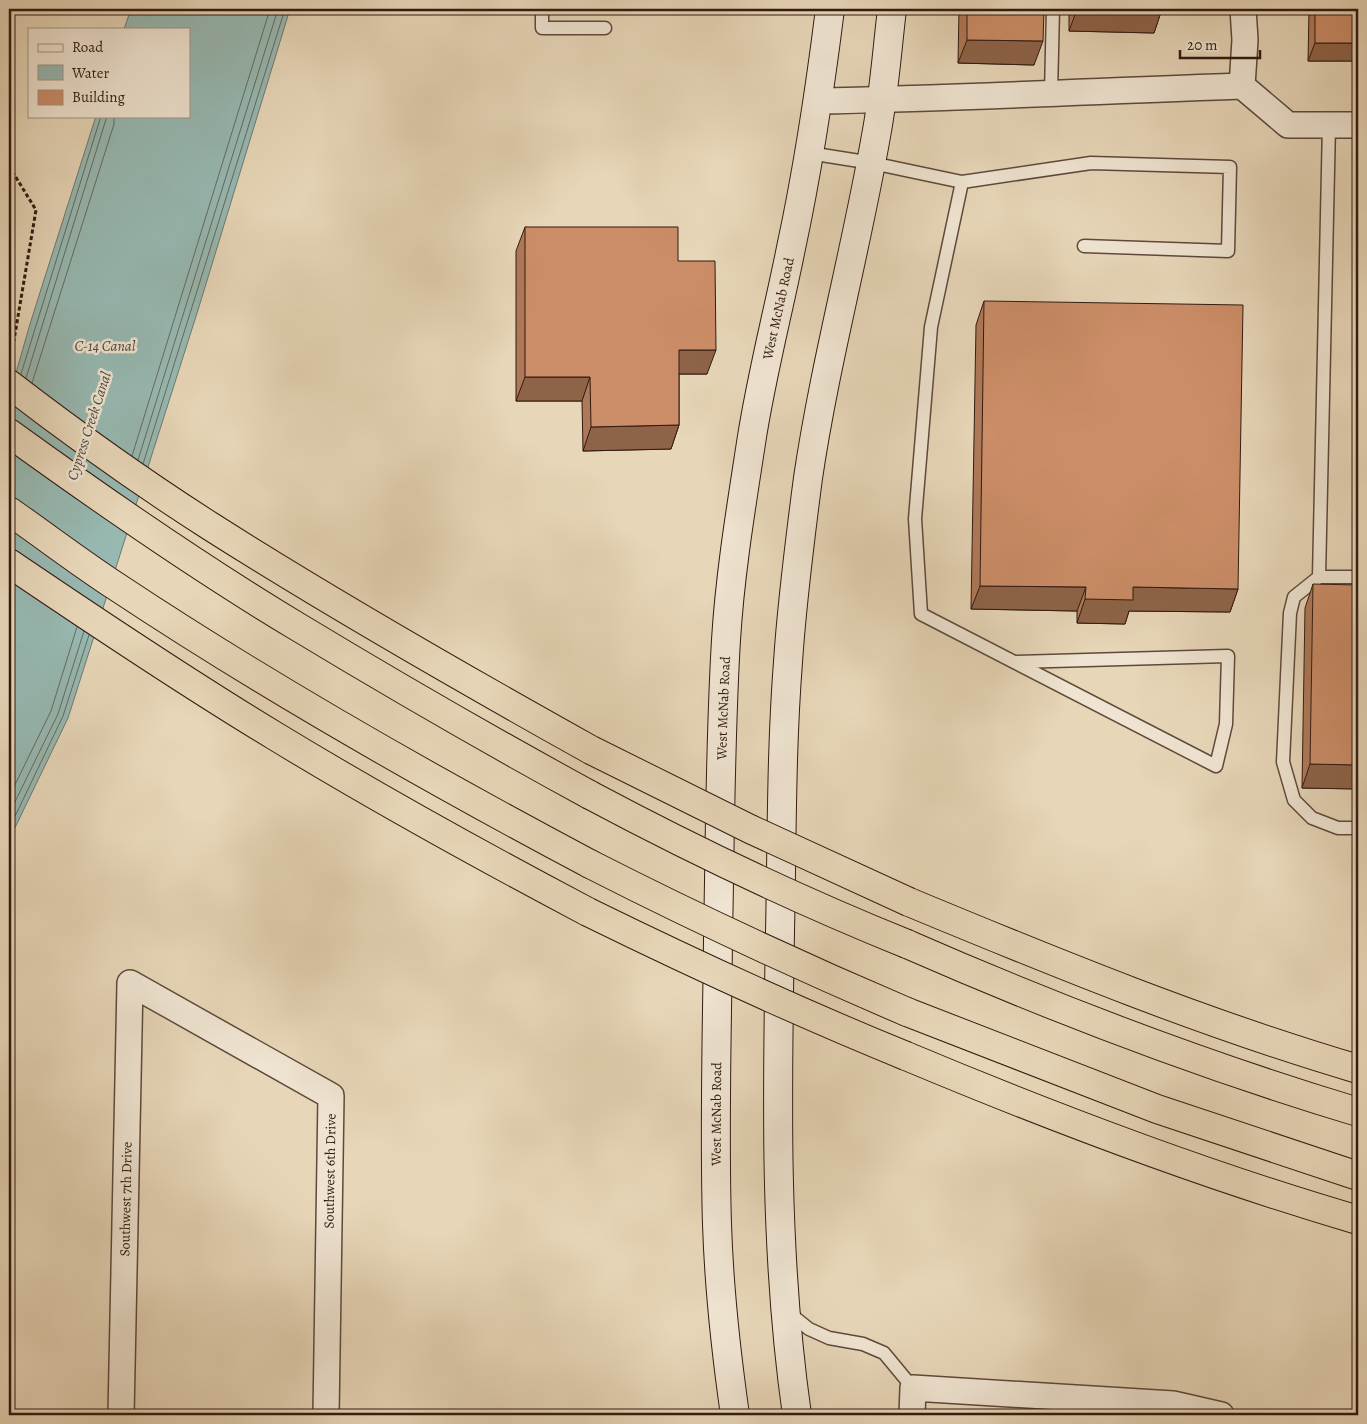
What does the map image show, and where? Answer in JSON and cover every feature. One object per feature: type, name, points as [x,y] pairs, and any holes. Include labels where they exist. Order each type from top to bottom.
[{"type":"highway","points":[[9,384],[84,440],[209,525],[396,639],[591,750],[758,833],[909,902],[1064,965],[1159,1001],[1358,1069]]},
{"type":"highway","points":[[9,432],[136,523],[296,626],[394,684],[668,837],[827,912],[969,972],[1156,1044],[1358,1112]]},
{"type":"highway","points":[[9,511],[117,587],[181,628],[384,751],[590,864],[739,938],[907,1012],[1157,1109],[1358,1176]]},
{"type":"highway","points":[[9,562],[165,668],[274,736],[486,858],[588,912],[826,1023],[1033,1108],[1232,1180],[1358,1220]]},
{"type":"main road","name":"West McNab Road","points":[[735,1415],[723,1302],[717,1227],[716,1179],[722,728],[727,636],[736,546],[751,441],[809,153],[830,9]]},
{"type":"main road","points":[[797,1415],[785,1311],[778,1204],[777,1060],[783,761],[788,664],[796,570],[809,474],[872,163],[882,100],[892,9]]},
{"type":"street","points":[[1242,86],[1245,40],[1243,9]]},
{"type":"street","points":[[817,101],[942,99],[1242,86],[1288,126],[1358,125]]},
{"type":"street","name":"Southwest 7th Drive","points":[[121,1415],[130,984]]},
{"type":"street","name":"Southwest 6th Drive","points":[[130,984],[331,1096],[326,1415]]},
{"type":"street","points":[[912,1415],[913,1388],[1173,1404],[1221,1415]]},
{"type":"lane","points":[[542,9],[542,28],[605,28]]},
{"type":"lane","points":[[1051,93],[1053,9]]},
{"type":"lane","points":[[1319,577],[1329,125]]},
{"type":"lane","points":[[809,153],[872,163],[962,182],[1091,163],[1230,167],[1228,251],[1084,246]]},
{"type":"lane","points":[[962,182],[931,327],[915,519],[921,614],[1014,662],[1208,762],[1216,766],[1226,724],[1228,656],[1014,662]]},
{"type":"lane","points":[[1358,577],[1319,577],[1294,597],[1290,613],[1283,762],[1294,800],[1312,818],[1338,828],[1358,828]]},
{"type":"lane","points":[[785,1311],[809,1329],[829,1338],[863,1344],[884,1353],[913,1388]]},
{"type":"path","points":[[9,166],[36,210],[14,340],[9,357]]},
{"type":"water","name":"C-14 Canal","points":[[131,9],[290,9],[198,310],[68,718],[9,840],[9,397],[30,324],[95,118],[190,118],[190,28],[124,28]]},
{"type":"building","points":[[967,9],[1044,9],[1043,41],[967,40]]},
{"type":"building","points":[[1315,9],[1358,9],[1358,43],[1315,43]]},
{"type":"building","points":[[525,227],[678,227],[678,261],[715,261],[716,350],[679,350],[679,425],[591,427],[590,377],[525,377]]},
{"type":"building","points":[[984,301],[1243,305],[1238,589],[1133,587],[1133,600],[1085,599],[1086,587],[980,586]]},
{"type":"building","points":[[1313,584],[1358,585],[1358,765],[1310,764]]},
{"type":"water label","name":"Cypress Creek Canal","points":[[89,426]]}]
